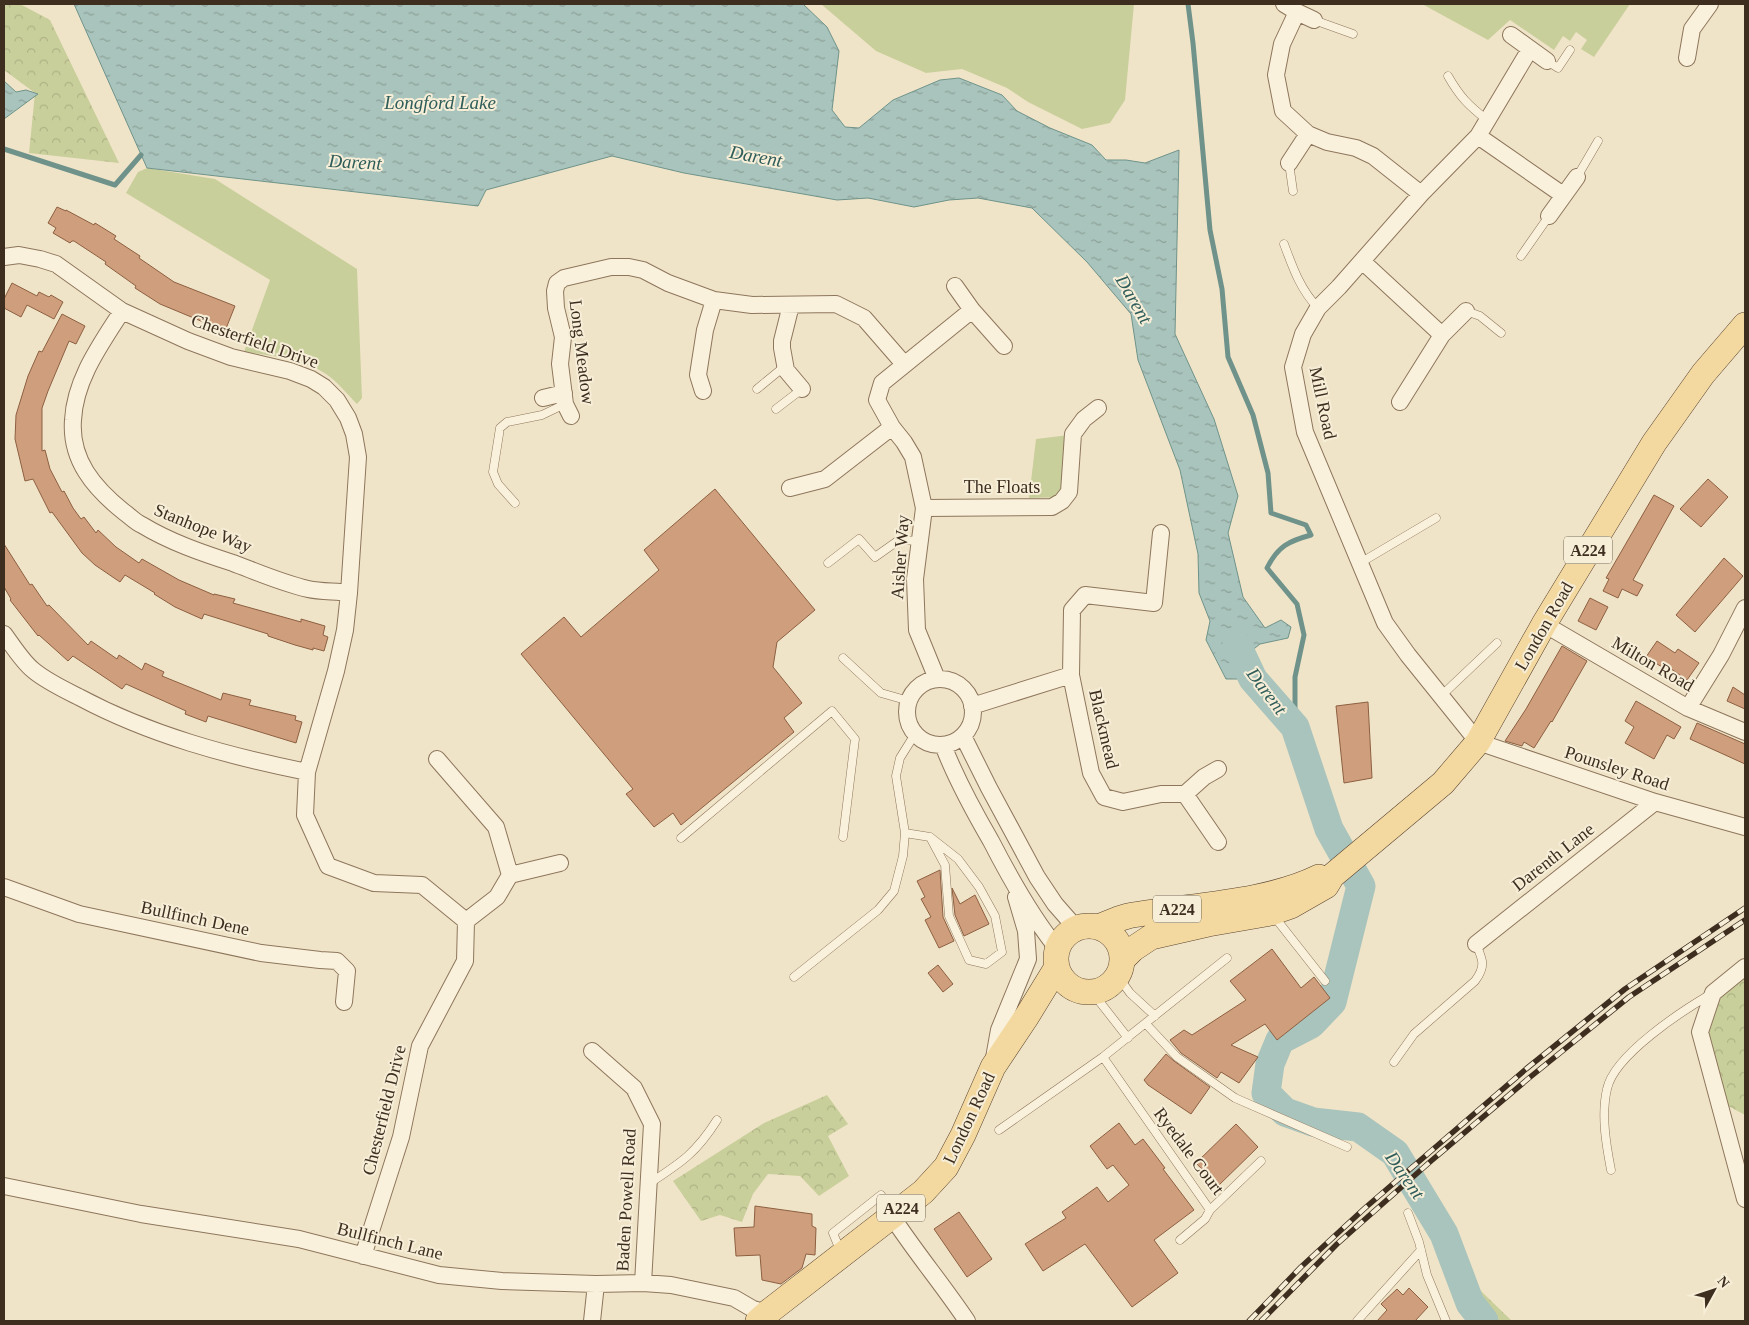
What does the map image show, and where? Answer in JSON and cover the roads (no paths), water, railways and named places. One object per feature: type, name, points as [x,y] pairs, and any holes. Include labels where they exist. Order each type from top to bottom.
[{"type":"main road","name":"London Road","points":[[1027,1016],[1053,1000],[1109,985],[1133,949],[1150,937],[1208,924],[1264,904],[1297,886],[1319,877],[1335,874],[1443,783],[1478,742],[1544,624],[1654,442],[1704,374],[1745,326]]},
{"type":"main road","name":"London Road","points":[[762,1317],[892,1214],[923,1192],[946,1167],[963,1136],[992,1067],[1027,1016],[1057,958],[1067,934],[1128,916],[1264,904]]},
{"type":"main road","points":[[1087,928],[1108,932],[1116,940],[1122,952],[1120,967]]},
{"type":"main road","points":[[1057,958],[1064,980],[1084,991]]},
{"type":"street","points":[[1686,58],[1692,29],[1710,4]]},
{"type":"street","points":[[1314,20],[1291,8],[1276,75],[1283,111],[1308,134],[1327,142],[1356,148],[1372,156],[1421,194]]},
{"type":"street","points":[[1511,35],[1548,61]]},
{"type":"street","name":"Mill Road","points":[[1478,742],[1408,655],[1385,623],[1305,432],[1293,367],[1303,334],[1318,308],[1421,194],[1478,136],[1530,49]]},
{"type":"street","points":[[1289,163],[1308,134]]},
{"type":"street","points":[[1478,136],[1563,196]]},
{"type":"street","points":[[1549,216],[1577,177]]},
{"type":"street","name":"Chesterfield Drive","points":[[4,257],[19,255],[56,264],[122,311],[188,341],[231,357],[290,371],[311,379],[324,387],[337,400],[348,418],[354,434],[358,458],[345,630],[336,671],[307,772],[305,815],[328,866],[374,883],[422,885],[466,921],[464,961],[420,1046],[401,1137],[363,1256]]},
{"type":"street","points":[[1362,261],[1442,335]]},
{"type":"street","name":"Long Meadow","points":[[566,404],[560,364],[563,337],[556,308],[555,291],[557,283],[564,278],[611,266],[643,270],[668,283],[714,300],[752,305],[836,304],[864,318],[904,364]]},
{"type":"street","points":[[955,286],[972,310],[1004,346]]},
{"type":"street","points":[[704,391],[698,375],[705,330],[714,300]]},
{"type":"street","points":[[791,305],[782,341],[785,366],[786,370],[802,389]]},
{"type":"street","name":"Aisher Way","points":[[937,679],[917,630],[915,580],[924,508],[913,457],[892,427],[877,400],[882,383],[972,310]]},
{"type":"street","name":"Stanhope Way","points":[[122,311],[97,350],[78,389],[74,404],[72,422],[74,446],[83,468],[93,483],[104,496],[141,525],[192,549],[309,589],[349,593]]},
{"type":"street","points":[[1400,402],[1442,335],[1466,311]]},
{"type":"street","points":[[543,398],[566,404]]},
{"type":"street","name":"The Floats","points":[[924,508],[1052,507],[1062,501],[1069,492],[1074,434],[1084,418],[1098,408]]},
{"type":"street","points":[[790,488],[828,485],[892,427]]},
{"type":"street","name":"Blackmead","points":[[1161,533],[1154,603],[1085,595],[1072,610],[1071,675],[1091,772],[1104,798],[1123,802],[1161,794],[1185,794]]},
{"type":"street","points":[[1688,708],[1721,655],[1745,608]]},
{"type":"street","name":"Milton Road","points":[[1544,624],[1688,708],[1745,732]]},
{"type":"street","points":[[4,634],[32,670],[56,686],[96,706],[161,734],[220,751],[307,772]]},
{"type":"street","name":"Blackmead","points":[[972,706],[1071,675]]},
{"type":"street","points":[[937,679],[950,681],[961,686],[968,695],[972,706],[972,720],[963,736],[954,742],[943,745],[926,742],[915,734],[908,720],[907,709],[909,701],[918,687],[930,681],[937,679]]},
{"type":"street","points":[[963,736],[1037,877],[1055,904],[1087,928]]},
{"type":"street","name":"Pounsley Road","points":[[1478,742],[1655,802],[1745,827]]},
{"type":"street","points":[[943,745],[954,774],[1012,881],[1044,932],[1057,958]]},
{"type":"street","points":[[437,759],[496,827],[510,875],[498,897],[466,921]]},
{"type":"street","points":[[1218,769],[1204,777],[1185,794],[1218,842]]},
{"type":"street","name":"Darenth Lane","points":[[1476,944],[1655,802]]},
{"type":"street","points":[[510,875],[560,863]]},
{"type":"street","points":[[992,1067],[999,1030],[1028,959],[1026,931],[1012,881]]},
{"type":"street","name":"Bullfinch Dene","points":[[4,887],[79,914],[261,952],[338,961],[347,971],[344,1002]]},
{"type":"street","points":[[1745,967],[1713,993],[1700,1032],[1745,1198]]},
{"type":"street","name":"Baden Powell Road","points":[[592,1051],[634,1088],[652,1124],[642,1283]]},
{"type":"street","name":"Bullfinch Lane","points":[[4,1186],[140,1214],[299,1239],[439,1275],[502,1281],[596,1284],[642,1283],[694,1289],[734,1298],[754,1309],[762,1317]]},
{"type":"street","points":[[892,1214],[914,1249],[968,1321]]},
{"type":"street","points":[[592,1321],[596,1284]]},
{"type":"lane","points":[[1314,20],[1353,34]]},
{"type":"lane","points":[[1548,61],[1558,68],[1570,50]]},
{"type":"lane","points":[[1448,76],[1457,93],[1468,105],[1487,120]]},
{"type":"lane","points":[[1577,177],[1598,141]]},
{"type":"lane","points":[[1289,163],[1293,191]]},
{"type":"lane","points":[[1521,256],[1549,216]]},
{"type":"lane","points":[[1284,244],[1296,277],[1308,297],[1318,308]]},
{"type":"lane","points":[[1466,311],[1480,316],[1501,333]]},
{"type":"lane","points":[[756,389],[785,366]]},
{"type":"lane","points":[[776,409],[802,389]]},
{"type":"lane","points":[[515,503],[498,484],[493,472],[500,428],[507,422],[542,415],[566,404]]},
{"type":"lane","points":[[1360,563],[1436,518]]},
{"type":"lane","points":[[828,563],[859,539],[875,557],[899,540],[921,541]]},
{"type":"lane","points":[[1441,696],[1497,643]]},
{"type":"lane","points":[[843,658],[881,693],[909,701]]},
{"type":"lane","points":[[681,838],[832,711],[855,739],[843,837]]},
{"type":"lane","points":[[794,978],[878,910],[894,891],[903,856],[905,833],[896,776],[900,758],[915,734]]},
{"type":"lane","points":[[905,833],[930,837],[958,859],[980,887],[995,916],[1002,952],[986,964],[969,960],[949,916],[945,865],[930,837]]},
{"type":"lane","points":[[1264,904],[1325,981]]},
{"type":"lane","points":[[1394,1062],[1414,1034],[1475,981],[1480,974],[1483,967],[1482,959],[1476,944]]},
{"type":"lane","points":[[999,1130],[1103,1057],[1227,958]]},
{"type":"lane","points":[[1120,967],[1130,993],[1155,1016]]},
{"type":"lane","points":[[1084,991],[1128,1038]]},
{"type":"lane","points":[[1611,1170],[1604,1134],[1607,1088],[1618,1067],[1634,1050],[1684,1010],[1713,993]]},
{"type":"lane","points":[[1146,1024],[1176,1057],[1235,1098],[1347,1147]]},
{"type":"lane","name":"Ryedale Court","points":[[1103,1057],[1210,1210],[1261,1161]]},
{"type":"lane","points":[[648,1184],[692,1154],[704,1141],[717,1120]]},
{"type":"lane","points":[[1180,1240],[1205,1219],[1210,1210]]},
{"type":"lane","points":[[1408,1213],[1428,1275],[1446,1321]]},
{"type":"lane","points":[[1357,1321],[1421,1250]]},
{"type":"water","name":"Longford Lake","points":[[74,4],[803,4],[827,27],[839,51],[832,110],[845,127],[859,128],[893,100],[940,80],[959,78],[1002,95],[1017,111],[1050,128],[1092,145],[1106,160],[1126,160],[1145,163],[1179,150],[1175,334],[1214,419],[1238,496],[1228,533],[1243,597],[1265,628],[1281,620],[1291,627],[1288,638],[1260,644],[1250,652],[1253,679],[1226,679],[1206,640],[1210,621],[1199,593],[1198,554],[1180,470],[1138,360],[1131,314],[1087,262],[1032,208],[978,198],[949,200],[914,207],[868,198],[837,200],[684,173],[612,156],[486,190],[478,206],[147,168]]},
{"type":"water","points":[[4,81],[16,92],[26,90],[38,94],[4,119]]},
{"type":"waterway","points":[[1188,4],[1210,230],[1222,289],[1228,357],[1253,415],[1268,473],[1271,513],[1306,525],[1311,535],[1290,542],[1280,549],[1267,568],[1297,604],[1304,635],[1295,677],[1295,727]]},
{"type":"waterway","name":"Darent","points":[[4,149],[115,185],[141,155]]},
{"type":"waterway","name":"Darent","points":[[1237,645],[1253,679],[1295,727],[1329,829],[1361,886],[1332,1002],[1311,1024],[1280,1040],[1270,1064],[1266,1093],[1285,1112],[1313,1122],[1358,1127],[1395,1153],[1444,1234],[1470,1303],[1484,1321]]},
{"type":"railway","points":[[1249,1321],[1301,1267],[1365,1208],[1526,1069],[1625,989],[1745,908]]},
{"type":"railway","points":[[1261,1321],[1337,1244],[1529,1078],[1629,997],[1745,920]]}]
